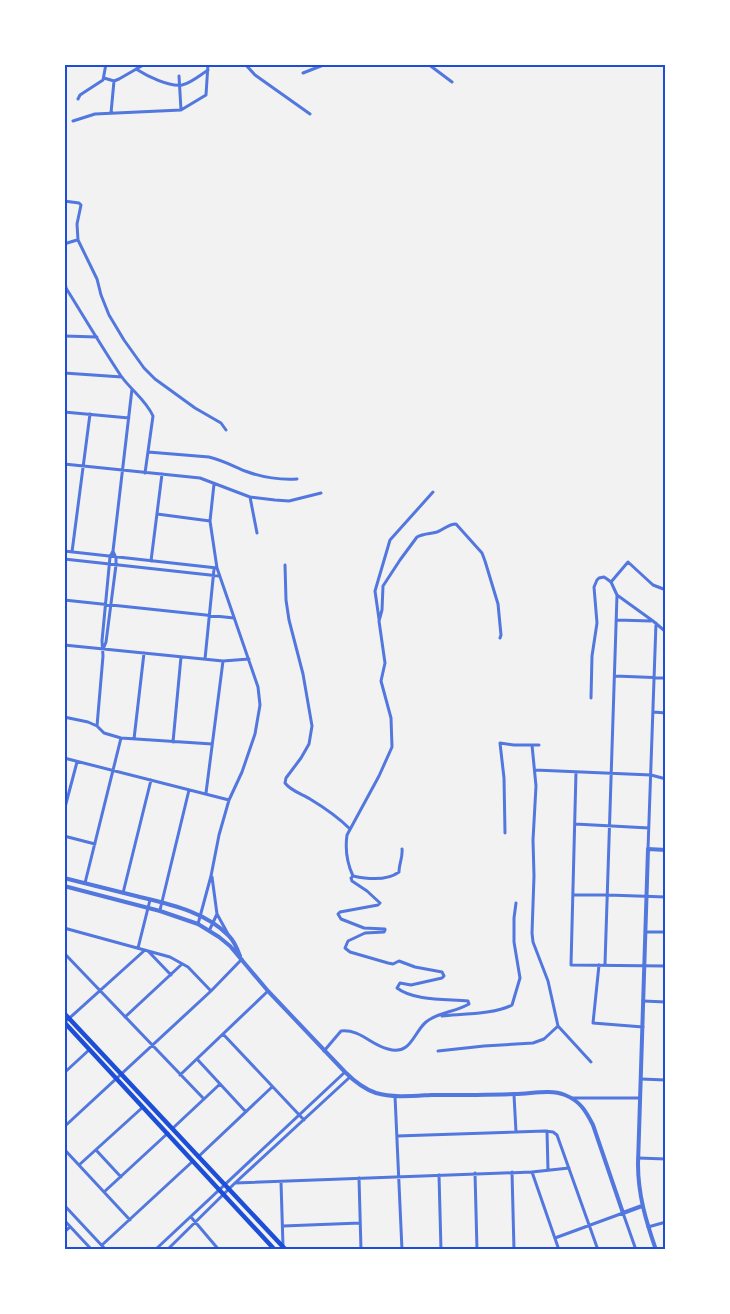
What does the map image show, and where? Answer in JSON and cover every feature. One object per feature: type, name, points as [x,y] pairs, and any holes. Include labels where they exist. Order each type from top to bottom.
[{"type":"main road","points":[[64,1013],[285,1248]]},
{"type":"main road","points":[[65,1023],[275,1250]]},
{"type":"street","points":[[78,99],[80,95],[104,78],[106,64]]},
{"type":"street","points":[[104,78],[119,80],[145,64]]},
{"type":"street","points":[[73,120],[95,114],[181,110],[206,95],[208,64]]},
{"type":"street","points":[[245,64],[255,75],[310,114]]},
{"type":"street","points":[[428,64],[452,82]]},
{"type":"street","points":[[303,73],[324,65]]},
{"type":"street","points":[[136,69],[155,80],[179,85],[187,83],[207,70]]},
{"type":"street","points":[[179,76],[181,110]]},
{"type":"street","points":[[111,113],[114,81]]},
{"type":"street","points":[[64,201],[79,203],[81,207],[77,225],[78,240],[97,279],[110,315],[128,346],[155,379],[195,408],[221,423],[226,430]]},
{"type":"street","points":[[64,244],[78,240]]},
{"type":"street","points":[[64,275],[64,312]]},
{"type":"street","points":[[65,288],[123,377],[144,401],[153,416],[145,473]]},
{"type":"street","points":[[64,336],[97,337]]},
{"type":"street","points":[[64,373],[123,377]]},
{"type":"street","points":[[97,726],[105,604],[132,389]]},
{"type":"street","points":[[64,412],[129,418]]},
{"type":"street","points":[[72,552],[90,414]]},
{"type":"street","points":[[148,452],[209,457],[261,476],[297,479]]},
{"type":"street","points":[[64,464],[200,478],[250,497],[289,501],[321,493]]},
{"type":"street","points":[[151,561],[162,474]]},
{"type":"street","points":[[198,924],[219,835],[255,734],[260,705],[258,687],[216,568],[210,521],[214,484]]},
{"type":"street","points":[[324,1051],[341,1031],[350,1031],[366,1037],[385,1049],[399,1050],[409,1045],[427,1021],[469,1004],[468,1001],[420,997],[397,988],[400,983],[411,985],[442,978],[443,972],[399,962],[387,963],[350,952],[345,948],[354,938],[365,933],[384,932],[385,929],[364,928],[347,923],[338,914],[380,903],[352,880],[346,844],[347,835],[392,747],[391,718],[381,681],[385,663],[375,591],[390,540],[433,492]]},
{"type":"street","points":[[250,497],[257,533]]},
{"type":"street","points":[[157,514],[210,521]]},
{"type":"street","points":[[379,621],[383,586],[417,537],[421,534],[435,533],[449,525],[456,524],[482,553],[498,604],[500,639]]},
{"type":"street","points":[[64,551],[216,568]]},
{"type":"street","points":[[103,649],[106,642],[116,565],[113,551]]},
{"type":"street","points":[[64,559],[219,576]]},
{"type":"street","points":[[611,582],[628,562],[653,585],[666,590]]},
{"type":"street","points":[[285,565],[289,620],[303,674],[312,726],[309,744],[285,783],[290,789],[309,798],[340,819],[350,829]]},
{"type":"street","points":[[205,659],[216,568]]},
{"type":"street","points":[[591,698],[592,656],[597,623],[594,587],[597,580],[604,577],[611,582],[617,595],[605,964]]},
{"type":"street","points":[[617,595],[666,632]]},
{"type":"street","points":[[64,600],[234,618]]},
{"type":"street","points":[[617,620],[654,622]]},
{"type":"street","points":[[654,622],[638,1179],[642,1206],[656,1250]]},
{"type":"street","points":[[64,645],[223,661],[249,659]]},
{"type":"street","points":[[134,739],[144,653]]},
{"type":"street","points":[[173,742],[181,657]]},
{"type":"street","points":[[206,794],[223,661]]},
{"type":"street","points":[[615,676],[666,678]]},
{"type":"street","points":[[653,712],[666,713]]},
{"type":"street","points":[[64,717],[88,722],[97,726],[104,733],[121,738],[212,744]]},
{"type":"street","points":[[85,883],[121,738]]},
{"type":"street","points":[[505,833],[504,778],[500,743],[539,745]]},
{"type":"street","points":[[532,745],[536,786],[533,840],[533,942],[548,981],[558,1026],[591,1062]]},
{"type":"street","points":[[64,758],[230,800]]},
{"type":"street","points":[[64,812],[77,762]]},
{"type":"street","points":[[535,770],[651,775],[666,779]]},
{"type":"street","points":[[576,772],[571,965],[666,966]]},
{"type":"street","points":[[123,893],[151,780]]},
{"type":"street","points":[[160,911],[189,790]]},
{"type":"street","points":[[575,824],[649,828]]},
{"type":"street","points":[[64,836],[95,844]]},
{"type":"street","points":[[353,876],[381,878],[394,875],[399,872],[402,849]]},
{"type":"street","points":[[648,849],[666,850]]},
{"type":"street","points":[[211,876],[218,914],[242,959]]},
{"type":"street","points":[[64,878],[161,903],[200,916],[230,937]]},
{"type":"street","points":[[64,886],[160,911],[198,924],[209,931],[230,946],[268,991],[350,1077],[372,1092],[395,1096],[550,1092],[563,1094],[580,1103],[590,1119],[636,1250]]},
{"type":"street","points":[[573,895],[666,897]]},
{"type":"street","points":[[138,948],[150,900]]},
{"type":"street","points":[[438,1016],[493,1011],[509,1008],[512,1005],[520,978],[514,942],[516,903]]},
{"type":"street","points":[[209,931],[218,914]]},
{"type":"street","points":[[64,928],[170,957],[183,964],[211,991]]},
{"type":"street","points":[[646,932],[666,932]]},
{"type":"street","points":[[147,950],[171,975]]},
{"type":"street","points":[[65,1023],[147,950]]},
{"type":"street","points":[[64,953],[204,1099]]},
{"type":"street","points":[[64,1127],[211,991],[242,959]]},
{"type":"street","points":[[125,1017],[183,964]]},
{"type":"street","points":[[599,965],[593,1023],[643,1027]]},
{"type":"street","points":[[180,1075],[268,991]]},
{"type":"street","points":[[644,1001],[666,1002]]},
{"type":"street","points":[[438,1051],[533,1043],[544,1039],[558,1026]]},
{"type":"street","points":[[223,1034],[304,1120]]},
{"type":"street","points":[[64,1073],[90,1049]]},
{"type":"street","points":[[197,1059],[246,1112]]},
{"type":"street","points":[[155,1250],[345,1072]]},
{"type":"street","points":[[163,1242],[168,1249],[235,1183],[350,1077]]},
{"type":"street","points":[[641,1078],[666,1080]]},
{"type":"street","points":[[172,1128],[220,1084]]},
{"type":"street","points":[[198,1156],[272,1087]]},
{"type":"street","points":[[514,1094],[516,1132]]},
{"type":"street","points":[[395,1096],[402,1250]]},
{"type":"street","points":[[571,1098],[640,1098]]},
{"type":"street","points":[[79,1165],[143,1107]]},
{"type":"street","points":[[547,1131],[548,1170]]},
{"type":"street","points":[[397,1136],[553,1132],[598,1250]]},
{"type":"street","points":[[104,1192],[168,1133]]},
{"type":"street","points":[[64,1149],[130,1220]]},
{"type":"street","points":[[96,1150],[121,1177]]},
{"type":"street","points":[[638,1158],[666,1159]]},
{"type":"street","points":[[102,1245],[193,1161]]},
{"type":"street","points":[[235,1183],[532,1172],[568,1168]]},
{"type":"street","points":[[512,1172],[514,1250]]},
{"type":"street","points":[[532,1172],[559,1250]]},
{"type":"street","points":[[475,1173],[477,1250]]},
{"type":"street","points":[[439,1175],[441,1250]]},
{"type":"street","points":[[359,1178],[361,1250]]},
{"type":"street","points":[[281,1182],[285,1248]]},
{"type":"street","points":[[64,1205],[106,1250]]},
{"type":"street","points":[[555,1238],[642,1206]]},
{"type":"street","points":[[190,1217],[219,1250]]},
{"type":"street","points":[[64,1220],[92,1250]]},
{"type":"street","points":[[648,1227],[666,1222]]},
{"type":"street","points":[[283,1226],[360,1223]]},
{"type":"street","points":[[64,1232],[70,1227]]}]
